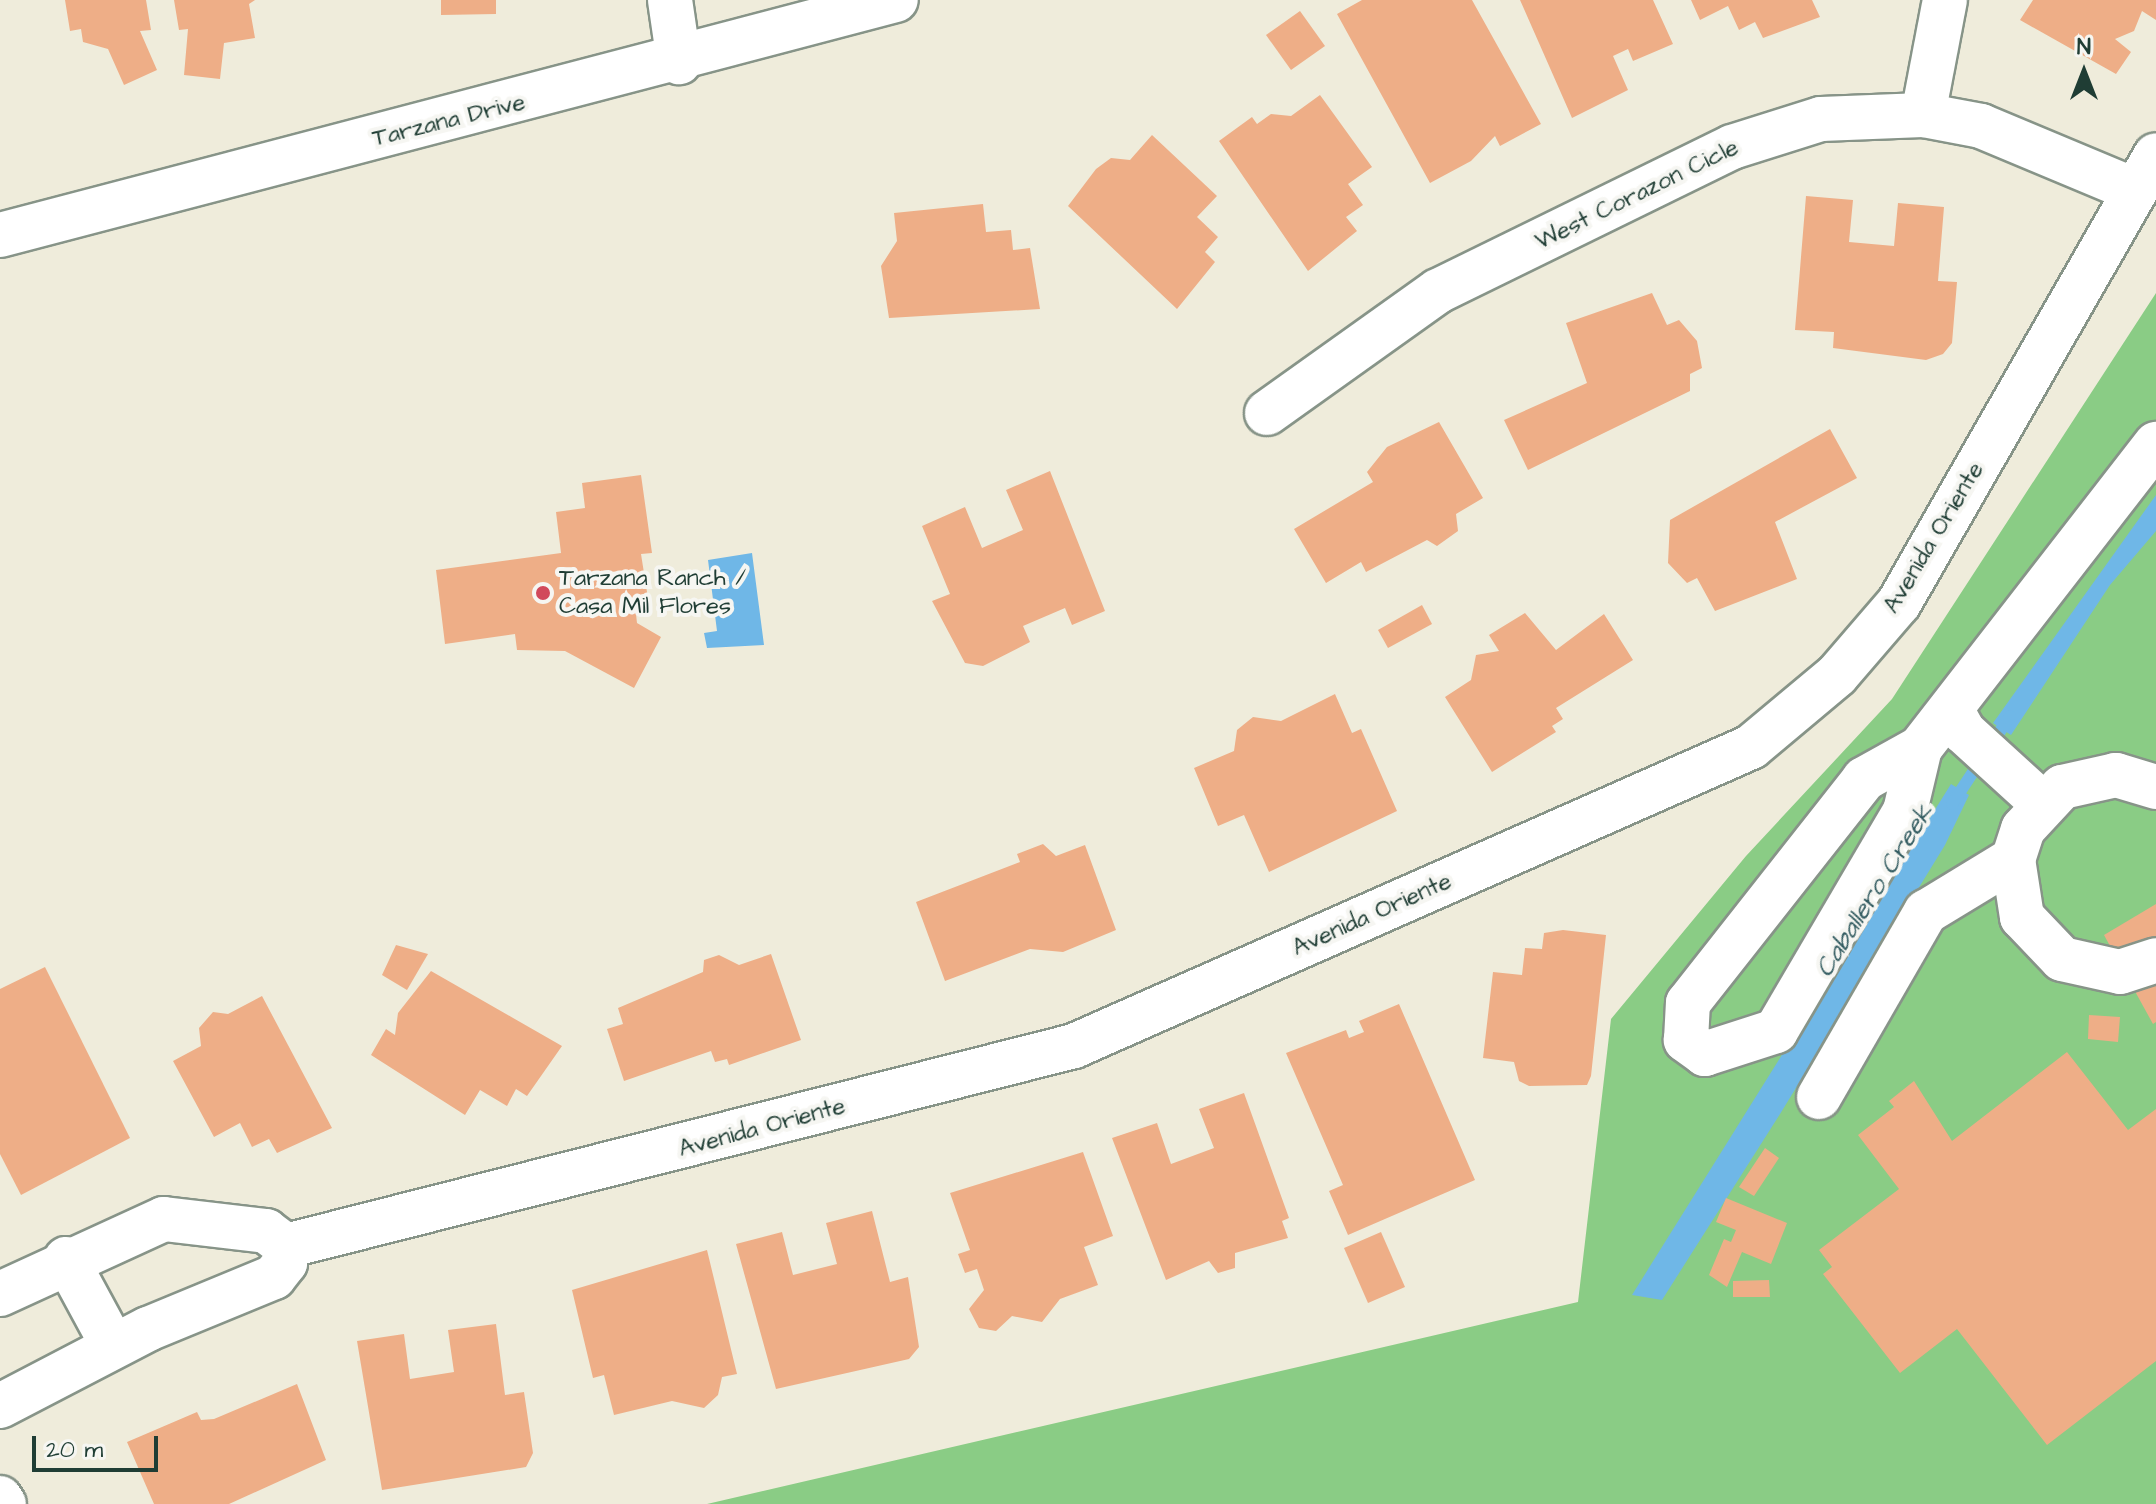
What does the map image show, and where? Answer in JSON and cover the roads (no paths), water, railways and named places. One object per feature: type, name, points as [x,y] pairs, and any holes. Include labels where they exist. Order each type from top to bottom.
[{"type":"street","points":[[670,0],[679,62]]},
{"type":"street","name":"Tarzana Drive","points":[[0,235],[679,62],[896,0]]},
{"type":"street","points":[[1923,115],[1945,0]]},
{"type":"street","name":"West Corazon Cicle","points":[[1267,413],[1438,291],[1732,147],[1821,119],[1923,115],[1981,126],[2145,172]]},
{"type":"street","name":"Avenida Oriente","points":[[286,1246],[1074,1046],[1751,747],[1837,675],[1899,603],[2145,172]]},
{"type":"street","points":[[1920,748],[1905,811],[1776,1031],[1705,1054],[1686,1040],[1688,1003],[1864,779],[1920,748],[2156,444]]},
{"type":"street","points":[[1951,709],[1986,753],[2042,803]]},
{"type":"street","points":[[1819,1097],[1926,912],[2013,859],[2042,803],[2086,777],[2116,775],[2156,787]]},
{"type":"street","points":[[2013,859],[2022,917],[2062,959],[2120,972],[2156,960]]},
{"type":"street","points":[[0,1294],[66,1259],[164,1219],[266,1231],[286,1246],[274,1277],[113,1346],[0,1406]]},
{"type":"street","points":[[66,1259],[113,1346]]},
{"type":"street","points":[[0,1498],[4,1504]]},
{"type":"water","points":[[2156,495],[2156,531],[2110,585],[2011,735],[1993,723]]},
{"type":"water","points":[[752,553],[764,645],[707,648],[704,633],[717,631],[708,560]]},
{"type":"water","points":[[1951,784],[1969,795],[1945,845],[1780,1114],[1662,1300],[1632,1295]]},
{"type":"waterway","name":"Caballero Creek","points":[[1952,804],[2010,716]]},
{"type":"place","name":"Tarzana Ranch / Casa Mil Flores","points":[[543,593]]}]
